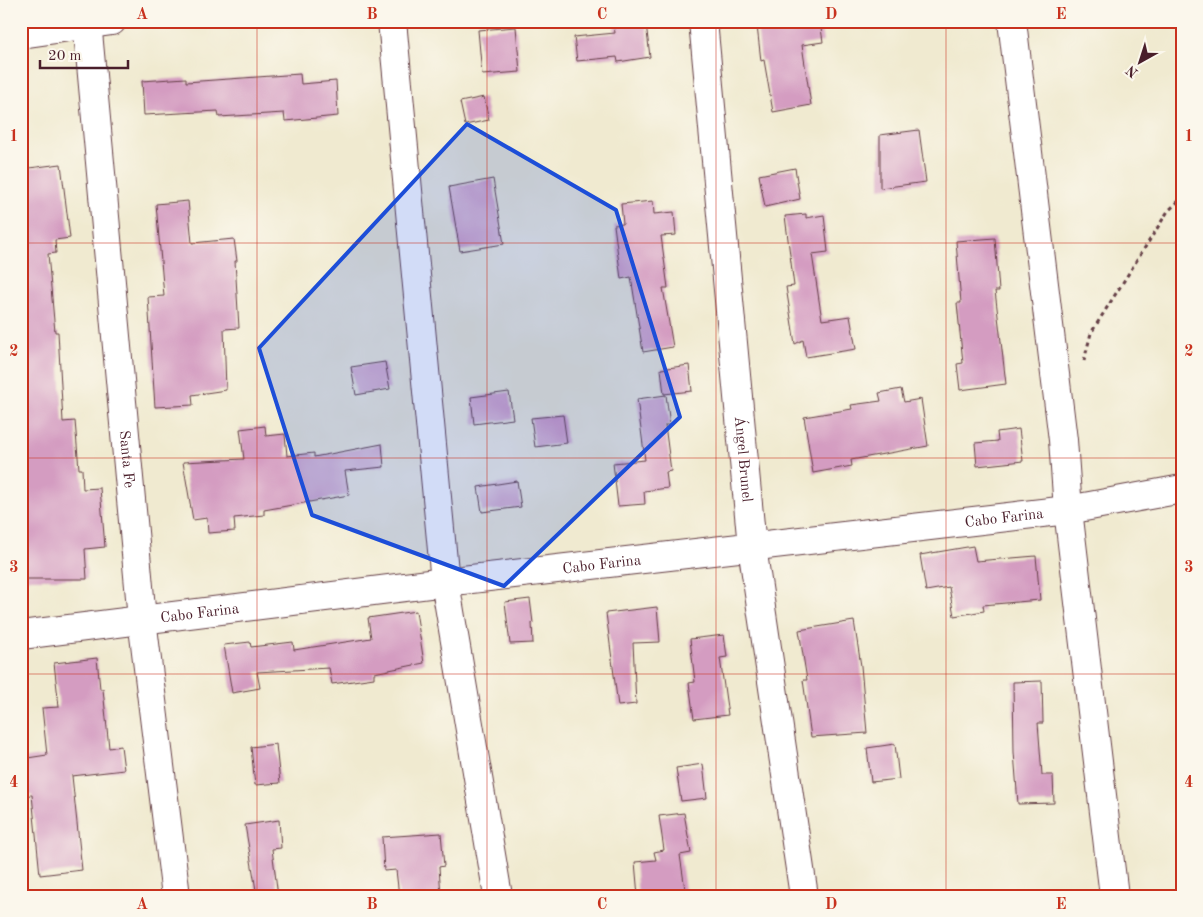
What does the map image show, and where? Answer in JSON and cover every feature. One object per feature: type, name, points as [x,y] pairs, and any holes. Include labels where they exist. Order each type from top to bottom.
[{"type":"street","points":[[392,21],[446,582],[498,896]]},
{"type":"street","name":"Ángel Brunel","points":[[703,21],[752,547],[804,896]]},
{"type":"street","points":[[1012,21],[1063,440],[1068,510],[1114,896]]},
{"type":"street","points":[[21,34],[96,22]]},
{"type":"street","name":"Santa Fe","points":[[96,22],[142,619],[176,896]]},
{"type":"street","name":"Cabo Farina","points":[[21,634],[446,582],[1068,510],[1182,490]]},
{"type":"path","points":[[1082,369],[1091,333],[1168,210],[1182,198]]},
{"type":"highlighted area","points":[[467,124],[616,210],[680,417],[504,586],[312,515],[259,348]]},
{"type":"building","points":[[773,21],[820,21],[823,42],[802,45],[811,105],[773,112],[764,60],[761,61],[757,26],[773,24]]},
{"type":"building","points":[[646,23],[650,57],[618,62],[617,57],[577,61],[574,37],[615,33],[614,26]]},
{"type":"building","points":[[516,27],[520,72],[482,75],[478,30]]},
{"type":"building","points":[[300,74],[301,84],[336,81],[338,116],[285,121],[284,113],[219,117],[218,111],[144,115],[142,81],[186,78],[186,82]]},
{"type":"building","points":[[484,97],[489,120],[465,125],[460,102]]},
{"type":"building","points":[[919,130],[926,182],[880,188],[880,135]]},
{"type":"building","points":[[61,164],[70,238],[55,240],[56,253],[48,254],[55,332],[58,332],[63,422],[75,421],[79,469],[82,469],[83,489],[100,488],[105,547],[85,549],[87,579],[21,579],[21,169]]},
{"type":"building","points":[[795,168],[800,199],[765,207],[759,175]]},
{"type":"building","points":[[493,179],[504,244],[460,251],[449,187]]},
{"type":"building","points":[[188,201],[192,243],[234,239],[237,261],[235,261],[239,328],[224,329],[226,390],[192,395],[193,405],[155,407],[148,297],[164,296],[156,204]]},
{"type":"building","points":[[653,201],[654,214],[674,212],[676,235],[661,236],[668,288],[663,288],[673,347],[643,352],[631,277],[621,279],[614,225],[623,224],[621,204]]},
{"type":"building","points":[[806,214],[806,218],[824,215],[828,252],[812,254],[822,320],[850,316],[856,349],[806,357],[803,340],[795,344],[786,287],[794,286],[785,216]]},
{"type":"building","points":[[995,238],[999,291],[995,291],[1006,384],[960,390],[957,364],[963,363],[957,303],[961,303],[956,241]]},
{"type":"building","points":[[385,362],[390,389],[356,395],[351,367]]},
{"type":"building","points":[[689,365],[692,391],[664,394],[661,369]]},
{"type":"building","points":[[901,389],[904,402],[921,399],[928,446],[851,460],[852,466],[813,473],[804,417],[852,409],[851,405],[881,401],[879,393]]},
{"type":"building","points":[[509,392],[513,419],[474,424],[471,397]]},
{"type":"building","points":[[666,395],[670,425],[665,425],[671,471],[666,472],[668,488],[644,491],[645,504],[618,506],[613,463],[645,460],[637,399]]},
{"type":"building","points":[[563,415],[567,443],[535,447],[531,418]]},
{"type":"building","points":[[265,426],[266,436],[285,434],[287,456],[314,453],[314,457],[382,444],[384,467],[345,471],[349,495],[264,510],[264,515],[234,518],[235,531],[208,533],[207,518],[193,520],[183,462],[244,459],[240,429]]},
{"type":"building","points":[[1019,429],[1023,461],[977,466],[975,443],[998,441],[997,432]]},
{"type":"building","points":[[517,481],[521,507],[482,512],[478,487]]},
{"type":"building","points":[[973,546],[976,561],[1036,556],[1040,600],[983,605],[984,611],[954,616],[949,587],[926,591],[920,555]]},
{"type":"building","points":[[530,599],[533,643],[510,644],[505,602]]},
{"type":"building","points":[[657,607],[660,642],[633,643],[636,704],[618,706],[606,613]]},
{"type":"building","points":[[416,611],[424,663],[374,673],[374,678],[332,684],[329,668],[257,672],[260,688],[232,693],[224,645],[250,642],[251,647],[293,642],[294,650],[371,638],[368,618]]},
{"type":"building","points":[[854,621],[861,666],[867,733],[811,737],[803,680],[807,680],[799,630]]},
{"type":"building","points":[[724,635],[727,657],[720,658],[728,715],[694,719],[689,683],[695,682],[690,639]]},
{"type":"building","points":[[97,658],[100,689],[103,689],[109,748],[121,746],[124,770],[72,776],[82,870],[40,875],[32,795],[21,796],[21,759],[47,755],[42,708],[59,707],[54,663]]},
{"type":"building","points":[[1042,681],[1043,723],[1038,723],[1042,775],[1053,775],[1054,803],[1018,804],[1014,752],[1013,682]]},
{"type":"building","points":[[276,744],[280,783],[255,785],[251,747]]},
{"type":"building","points":[[895,744],[899,779],[871,782],[867,748]]},
{"type":"building","points":[[703,764],[707,798],[681,801],[676,768]]},
{"type":"building","points":[[684,813],[691,853],[680,855],[686,896],[638,896],[635,862],[656,860],[654,852],[664,850],[659,816]]},
{"type":"building","points":[[279,820],[281,848],[272,849],[278,896],[257,896],[245,825]]},
{"type":"building","points":[[441,833],[444,866],[439,867],[441,896],[399,896],[396,870],[384,871],[382,837]]}]
